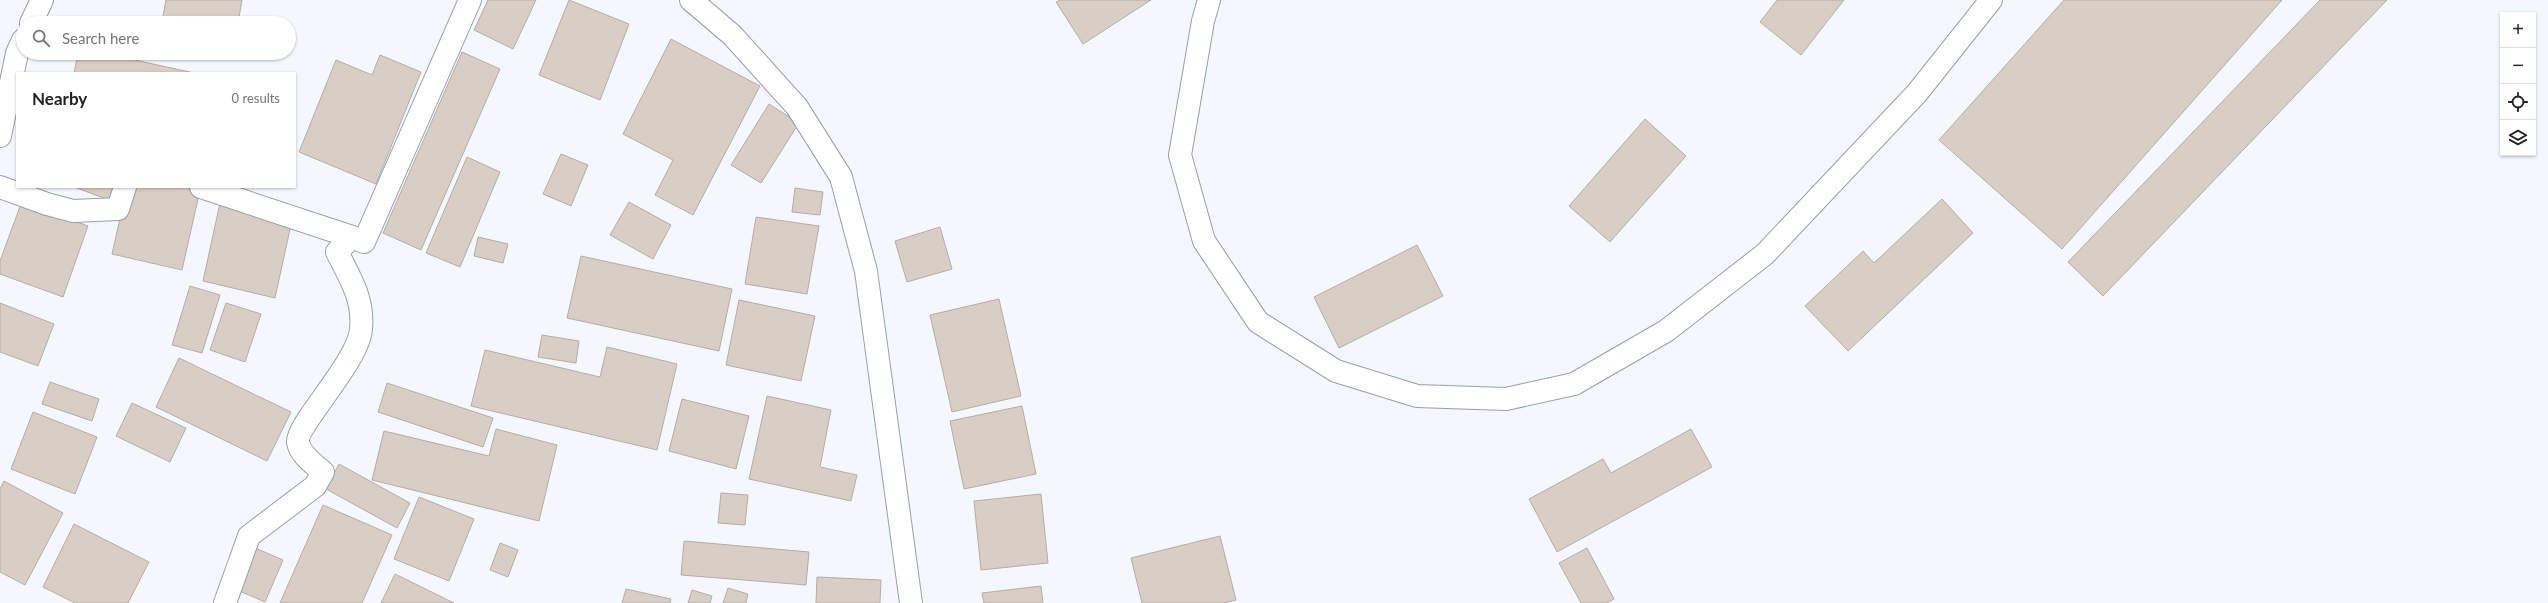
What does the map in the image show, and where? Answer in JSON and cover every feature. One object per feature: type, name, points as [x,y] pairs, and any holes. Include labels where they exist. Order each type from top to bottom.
[{"type":"street","points":[[34,16],[42,0]]},
{"type":"street","points":[[204,188],[364,242],[470,0]]},
{"type":"street","points":[[691,0],[732,35],[797,107],[841,177],[866,272],[910,603]]},
{"type":"street","points":[[1209,0],[1203,21],[1180,155],[1204,241],[1258,322],[1336,371],[1417,396],[1506,398],[1574,384],[1666,331],[1765,254],[1917,93],[1991,0]]},
{"type":"street","points":[[0,136],[16,58]]},
{"type":"street","points":[[0,187],[47,204],[73,211],[118,209],[125,188]]},
{"type":"street","points":[[225,603],[249,536],[315,486],[323,472],[303,454],[298,442],[302,430],[343,372],[362,330],[361,302],[337,252],[352,237]]},
{"type":"building","points":[[166,0],[242,0],[239,16],[163,16]]},
{"type":"building","points":[[488,0],[536,0],[513,49],[474,30]]},
{"type":"building","points":[[569,0],[629,24],[600,100],[539,75]]},
{"type":"building","points":[[1060,0],[1151,0],[1083,44],[1056,2]]},
{"type":"building","points":[[1777,0],[1844,0],[1801,55],[1760,22]]},
{"type":"building","points":[[2064,0],[2282,0],[2062,249],[1939,140]]},
{"type":"building","points":[[2320,0],[2387,0],[2103,296],[2068,262]]},
{"type":"building","points":[[671,39],[760,86],[693,215],[655,195],[673,160],[623,134]]},
{"type":"building","points":[[462,52],[500,69],[421,250],[383,233]]},
{"type":"building","points":[[380,55],[421,72],[376,184],[299,152],[336,60],[372,75]]},
{"type":"building","points":[[77,60],[135,60],[189,72],[74,72]]},
{"type":"building","points":[[769,104],[799,123],[761,183],[731,165]]},
{"type":"building","points":[[1645,119],[1686,156],[1610,242],[1569,206]]},
{"type":"building","points":[[561,154],[588,165],[571,206],[543,194]]},
{"type":"building","points":[[467,157],[500,172],[460,267],[426,253]]},
{"type":"building","points":[[77,188],[114,188],[109,200]]},
{"type":"building","points":[[127,188],[191,188],[200,190],[182,270],[112,254]]},
{"type":"building","points":[[795,188],[823,192],[820,215],[792,212]]},
{"type":"building","points":[[1942,199],[1973,233],[1848,351],[1805,306],[1863,251],[1874,263]]},
{"type":"building","points":[[22,201],[88,226],[63,297],[0,274],[0,261]]},
{"type":"building","points":[[629,202],[671,225],[653,259],[610,235]]},
{"type":"building","points":[[220,203],[292,220],[275,298],[203,281]]},
{"type":"building","points":[[756,217],[819,226],[807,294],[745,284]]},
{"type":"building","points":[[940,227],[952,269],[907,282],[895,241]]},
{"type":"building","points":[[478,237],[508,244],[503,263],[474,256]]},
{"type":"building","points":[[1417,245],[1443,296],[1339,348],[1314,297]]},
{"type":"building","points":[[581,256],[732,289],[719,351],[567,318]]},
{"type":"building","points":[[190,286],[220,295],[202,353],[172,345]]},
{"type":"building","points":[[999,299],[1021,396],[952,412],[930,315]]},
{"type":"building","points":[[739,300],[815,316],[801,381],[726,365]]},
{"type":"building","points":[[0,303],[54,324],[38,366],[0,352]]},
{"type":"building","points":[[226,303],[261,314],[245,362],[210,350]]},
{"type":"building","points":[[542,335],[579,341],[576,363],[538,357]]},
{"type":"building","points":[[607,347],[677,364],[657,450],[471,406],[485,350],[600,377]]},
{"type":"building","points":[[179,358],[291,412],[267,461],[156,407]]},
{"type":"building","points":[[50,382],[99,399],[92,421],[42,404]]},
{"type":"building","points":[[387,383],[493,418],[483,447],[378,412]]},
{"type":"building","points":[[767,396],[831,410],[820,467],[857,475],[851,501],[749,479]]},
{"type":"building","points":[[682,399],[749,416],[736,469],[669,451]]},
{"type":"building","points":[[132,403],[186,428],[170,462],[116,436]]},
{"type":"building","points":[[1022,406],[1036,474],[964,489],[950,421]]},
{"type":"building","points":[[33,412],[97,437],[75,494],[11,469]]},
{"type":"building","points":[[496,429],[557,445],[539,521],[372,480],[384,431],[489,456]]},
{"type":"building","points":[[1691,429],[1712,467],[1557,552],[1529,499],[1603,459],[1611,473]]},
{"type":"building","points":[[339,464],[410,503],[397,528],[326,489]]},
{"type":"building","points":[[4,481],[63,513],[25,585],[0,572],[0,489]]},
{"type":"building","points":[[721,493],[748,495],[745,525],[718,523]]},
{"type":"building","points":[[1041,494],[1048,563],[981,570],[974,501]]},
{"type":"building","points":[[419,497],[474,519],[449,581],[394,559]]},
{"type":"building","points":[[323,505],[392,535],[362,603],[280,603]]},
{"type":"building","points":[[74,524],[149,562],[128,603],[75,603],[43,587]]},
{"type":"building","points":[[1220,536],[1236,600],[1224,603],[1142,603],[1131,558]]},
{"type":"building","points":[[684,541],[809,552],[806,585],[681,575]]},
{"type":"building","points":[[500,543],[518,550],[508,577],[490,570]]},
{"type":"building","points":[[253,547],[283,560],[265,602],[235,589]]},
{"type":"building","points":[[1587,548],[1614,599],[1607,603],[1581,603],[1559,563]]},
{"type":"building","points":[[395,574],[454,603],[381,603]]},
{"type":"building","points":[[817,577],[881,580],[880,603],[816,603]]},
{"type":"building","points":[[1041,586],[1043,603],[984,603],[982,593]]},
{"type":"building","points":[[728,588],[748,594],[746,603],[723,603]]},
{"type":"building","points":[[626,589],[671,599],[670,603],[622,603]]},
{"type":"building","points":[[692,590],[712,596],[710,603],[688,603]]}]
